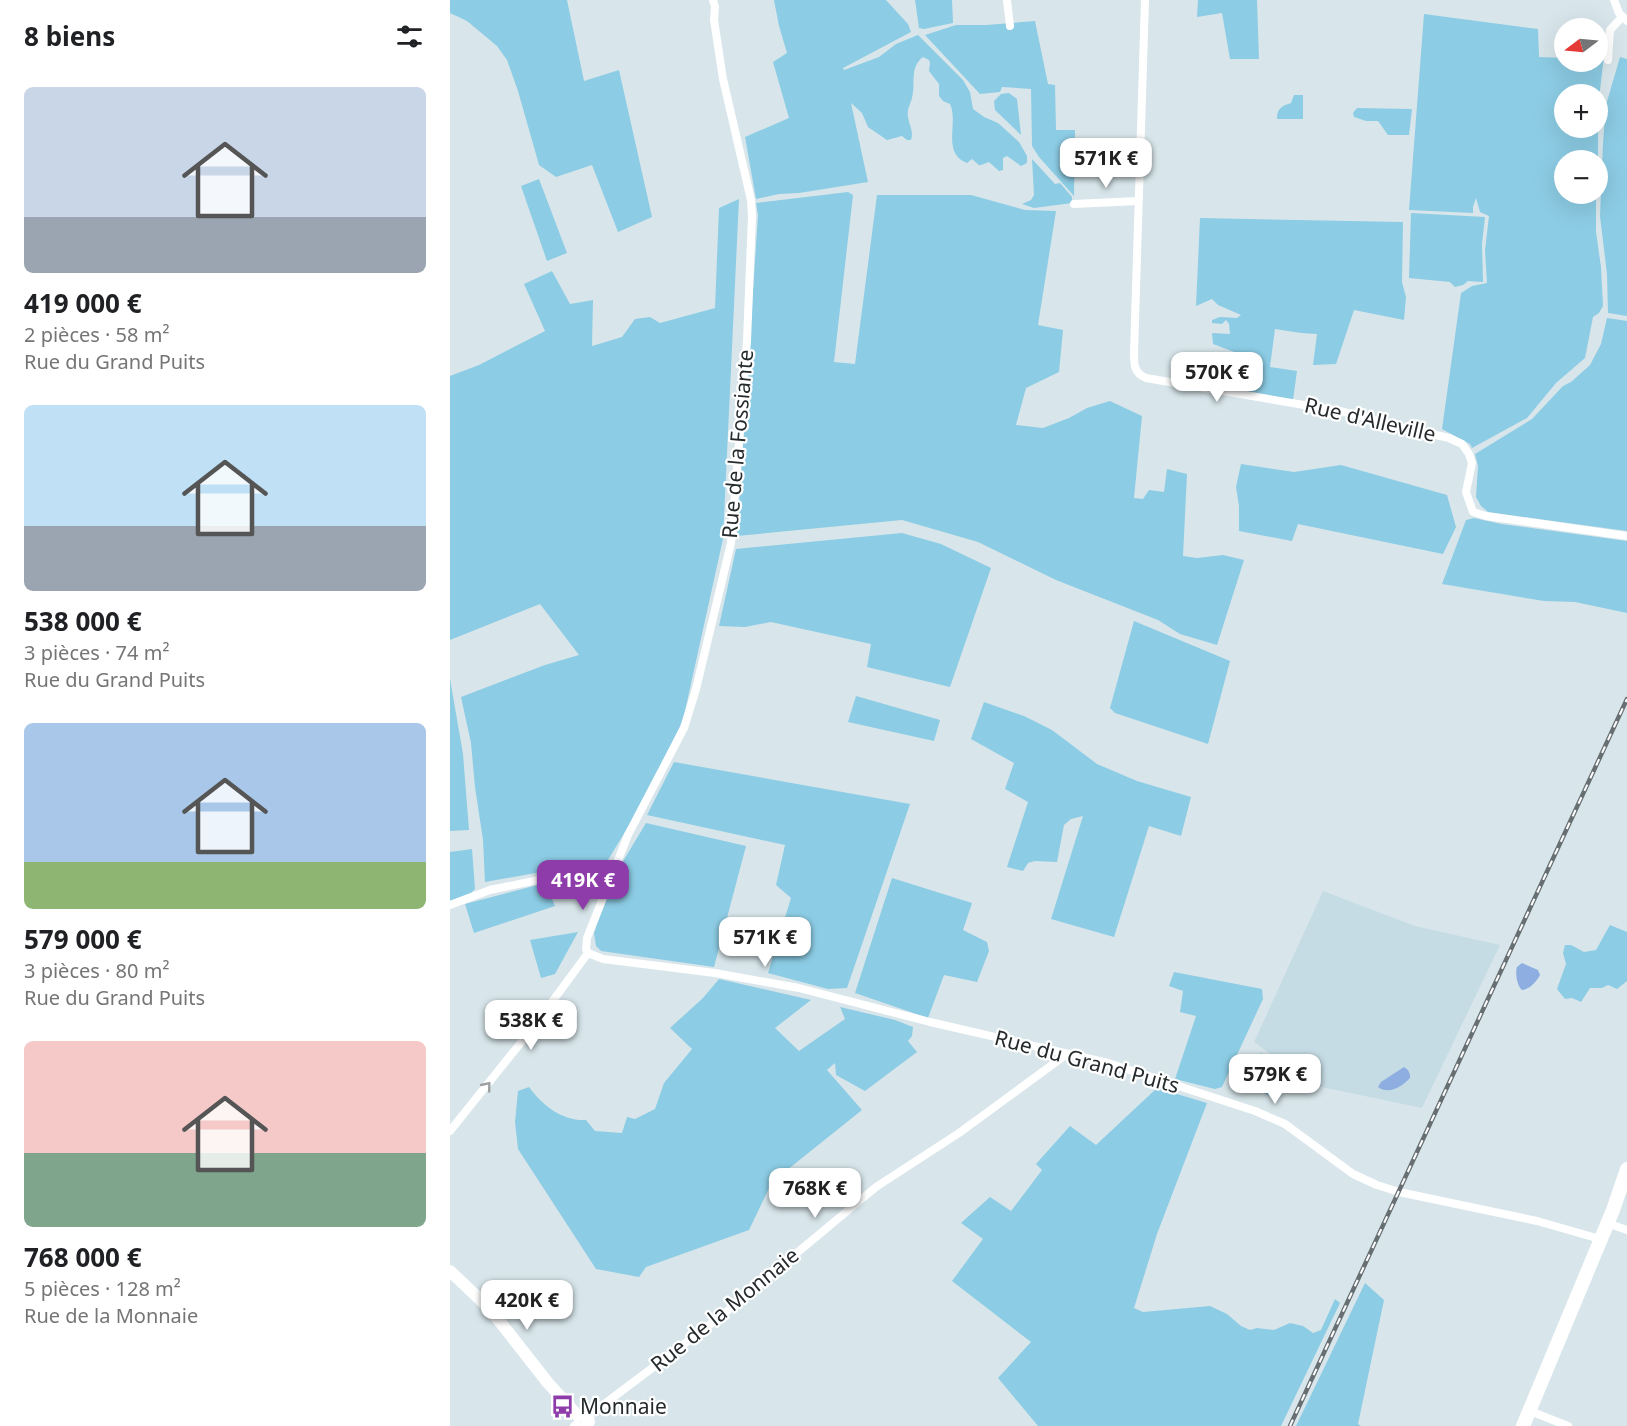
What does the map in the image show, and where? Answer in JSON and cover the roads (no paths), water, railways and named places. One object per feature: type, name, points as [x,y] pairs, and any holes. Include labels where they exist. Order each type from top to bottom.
[{"type":"main road","points":[[1523,1426],[1627,1169]]},
{"type":"main road","points":[[450,1271],[490,1309],[582,1423]]},
{"type":"street","name":"Rue de la Fossiante","points":[[614,870],[628,835],[684,728],[696,689],[731,543],[747,341],[752,216],[751,200],[723,79],[713,0]]},
{"type":"street","points":[[1007,0],[1010,26]]},
{"type":"street","name":"Rue d'Alleville","points":[[1145,0],[1134,353],[1135,367],[1140,375],[1345,412],[1449,438],[1462,444],[1472,463],[1466,492],[1473,512],[1486,516],[1627,536]]},
{"type":"street","points":[[1608,60],[1610,30],[1625,19],[1619,13],[1614,0]]},
{"type":"street","points":[[1074,204],[1138,201]]},
{"type":"street","points":[[450,905],[490,890],[596,868],[614,870],[587,938],[588,953],[546,1011],[450,1131]]},
{"type":"street","name":"Rue du Grand Puits","points":[[588,953],[603,959],[715,973],[799,988],[1108,1064],[1271,1117],[1285,1124],[1343,1168],[1377,1185],[1398,1192],[1537,1221],[1600,1239]]},
{"type":"street","name":"Rue de la Monnaie","points":[[582,1423],[720,1317],[876,1187],[959,1133],[1067,1054]]},
{"type":"street","points":[[1607,1223],[1627,1230]]},
{"type":"street","points":[[1530,1411],[1568,1426]]},
{"type":"railway","points":[[1290,1426],[1627,699]]},
{"type":"place","name":"Monnaie","points":[[562,1407]]}]
